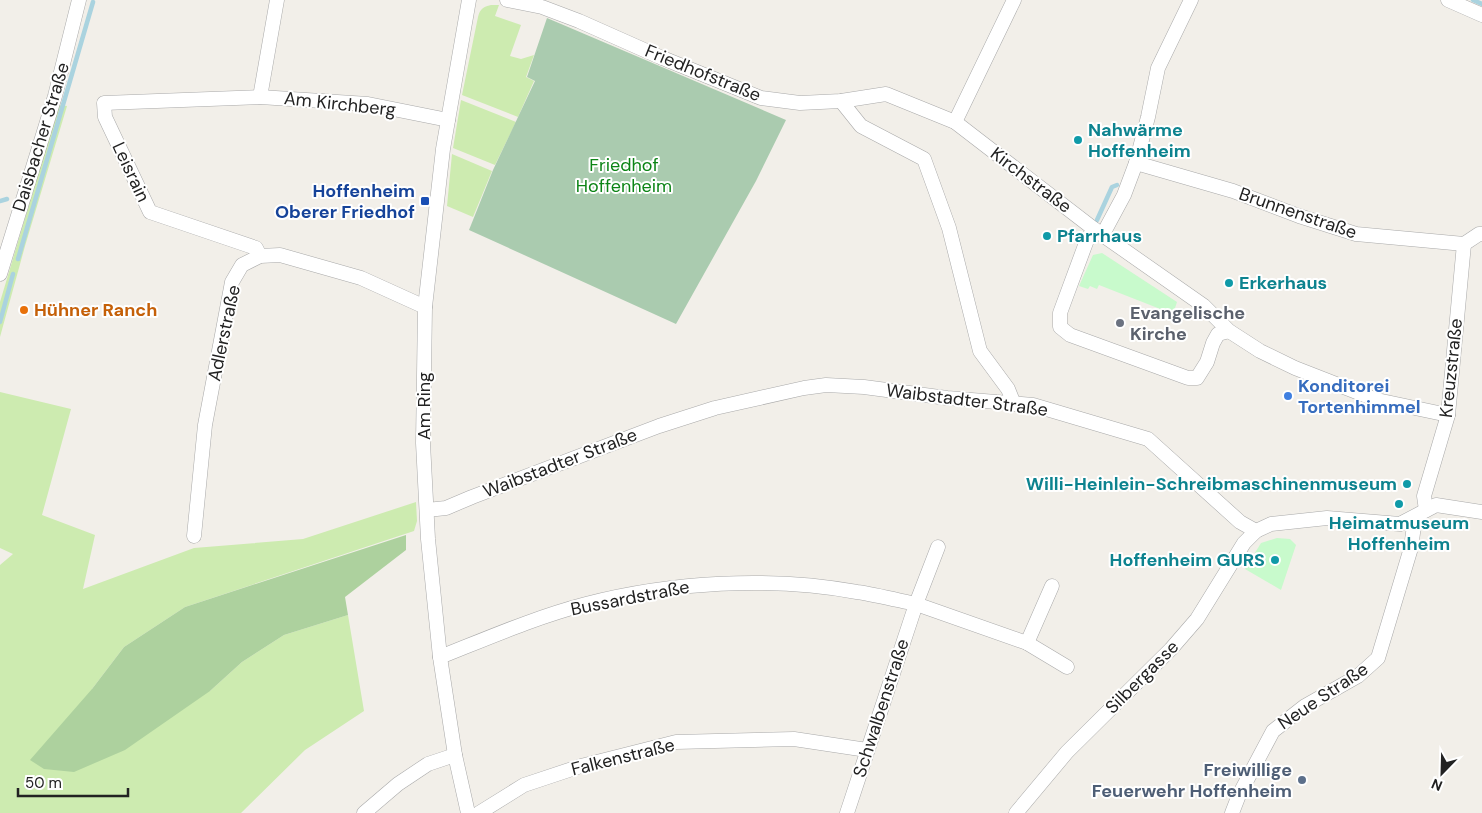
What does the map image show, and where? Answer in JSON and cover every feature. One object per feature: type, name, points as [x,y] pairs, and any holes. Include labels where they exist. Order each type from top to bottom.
[{"type":"street","name":"Daisbacher Straße","points":[[0,274],[55,96],[79,0]]},
{"type":"street","name":"Am Kirchberg","points":[[260,97],[277,0]]},
{"type":"street","name":"Am Ring","points":[[468,813],[455,755],[440,657],[423,443],[424,307],[435,206],[448,120],[470,0]]},
{"type":"street","name":"Friedhofstraße","points":[[507,0],[542,7],[579,21],[660,57],[761,98],[800,103],[842,101]]},
{"type":"street","points":[[955,122],[1014,0]]},
{"type":"street","points":[[1191,0],[1158,68],[1136,163],[1124,195],[1098,232],[1087,240],[1060,313],[1060,327],[1070,335],[1188,378],[1197,378],[1207,362],[1218,334],[1229,331]]},
{"type":"street","points":[[1448,0],[1482,15]]},
{"type":"street","name":"Kirchstraße","points":[[842,101],[886,94],[955,122],[1098,232],[1204,306],[1229,331],[1260,351],[1295,368],[1377,400],[1448,415]]},
{"type":"street","name":"Am Kirchberg","points":[[104,103],[260,97],[368,104],[448,120]]},
{"type":"street","points":[[842,101],[861,126],[924,159],[949,228],[980,351],[1008,389],[1014,404]]},
{"type":"street","name":"Leisrain","points":[[104,103],[105,117],[150,212],[256,248],[260,256]]},
{"type":"street","name":"Brunnenstraße","points":[[1136,163],[1233,191],[1299,216],[1356,234],[1464,244]]},
{"type":"street","points":[[1464,244],[1482,234]]},
{"type":"street","name":"Kreuzstraße","points":[[1420,514],[1448,415],[1464,244]]},
{"type":"street","points":[[260,256],[280,255],[361,278],[424,307]]},
{"type":"street","name":"Adlerstraße","points":[[194,536],[206,425],[232,282],[242,265],[260,256]]},
{"type":"street","name":"Waibstadter Straße","points":[[427,510],[446,508],[472,496],[659,426],[715,408],[826,384],[947,398],[1033,405],[1148,439],[1240,522],[1256,531]]},
{"type":"street","points":[[1256,531],[1271,524],[1327,518],[1400,524],[1436,505],[1482,512]]},
{"type":"street","name":"Neue Straße","points":[[1232,813],[1239,794],[1272,731],[1305,706],[1358,676],[1378,658],[1420,514]]},
{"type":"street","name":"Silbergasse","points":[[1016,813],[1067,752],[1176,643],[1197,618],[1244,543],[1256,531]]},
{"type":"street","points":[[916,604],[938,547]]},
{"type":"street","name":"Bussardstraße","points":[[440,657],[527,622],[585,604],[637,593],[690,585],[770,584],[805,585],[856,591],[916,604],[1027,643],[1067,667]]},
{"type":"street","points":[[1027,643],[1052,586]]},
{"type":"street","name":"Schwalbenstraße","points":[[847,813],[916,604]]},
{"type":"street","name":"Falkenstraße","points":[[479,813],[524,785],[581,766],[676,742],[794,739],[867,750]]},
{"type":"street","points":[[364,813],[398,784],[428,764],[455,755]]},
{"type":"green space","points":[[491,5],[499,5],[495,16],[521,25],[510,56],[521,59],[534,55],[526,77],[534,81],[518,117],[462,95],[479,14],[482,9]]},
{"type":"green space","name":"Friedhof Hoffenheim","points":[[547,18],[786,120],[756,181],[676,324],[469,230],[493,170],[535,81],[527,77]]},
{"type":"green space","points":[[461,100],[516,122],[495,165],[453,148]]},
{"type":"green space","points":[[59,105],[67,106],[0,337],[0,302]]},
{"type":"green space","points":[[452,154],[492,171],[473,217],[447,206]]},
{"type":"green space","points":[[1102,253],[1177,302],[1173,314],[1099,285],[1097,289],[1090,286],[1088,289],[1079,286],[1093,255]]},
{"type":"green space","points":[[0,392],[71,409],[42,515],[95,535],[83,589],[194,548],[303,539],[416,502],[417,521],[414,531],[185,607],[124,647],[92,689],[210,691],[242,662],[284,635],[348,615],[364,711],[305,750],[241,813],[0,813],[0,565],[13,554],[0,548]]},
{"type":"green space","points":[[406,535],[406,550],[345,597],[348,615],[284,635],[242,662],[210,691],[125,750],[74,772],[44,769],[30,760],[92,689],[124,647],[185,607]]},
{"type":"green space","points":[[1277,538],[1290,539],[1296,545],[1281,590],[1245,569],[1261,543]]},
{"type":"waterway","points":[[1473,0],[1482,4]]},
{"type":"waterway","points":[[18,259],[93,2]]},
{"type":"waterway","points":[[1097,220],[1112,187],[1117,185]]},
{"type":"waterway","points":[[0,201],[7,199]]},
{"type":"waterway","points":[[0,322],[13,274]]},
{"type":"place","name":"Nahwärme Hoffenheim","points":[[1078,140]]},
{"type":"place","name":"Hoffenheim Oberer Friedhof","points":[[425,201]]},
{"type":"place","name":"Pfarrhaus","points":[[1047,236]]},
{"type":"place","name":"Erkerhaus","points":[[1229,283]]},
{"type":"place","name":"Hühner Ranch","points":[[24,310]]},
{"type":"place","name":"Evangelische Kirche","points":[[1120,323]]},
{"type":"place","name":"Konditorei Tortenhimmel","points":[[1288,396]]},
{"type":"place","name":"Willi-Heinlein-Schreibmaschinenmuseum","points":[[1407,484]]},
{"type":"place","name":"Heimatmuseum Hoffenheim","points":[[1399,504]]},
{"type":"place","name":"Hoffenheim GURS","points":[[1275,560]]},
{"type":"place","name":"Freiwillige Feuerwehr Hoffenheim","points":[[1302,780]]}]
